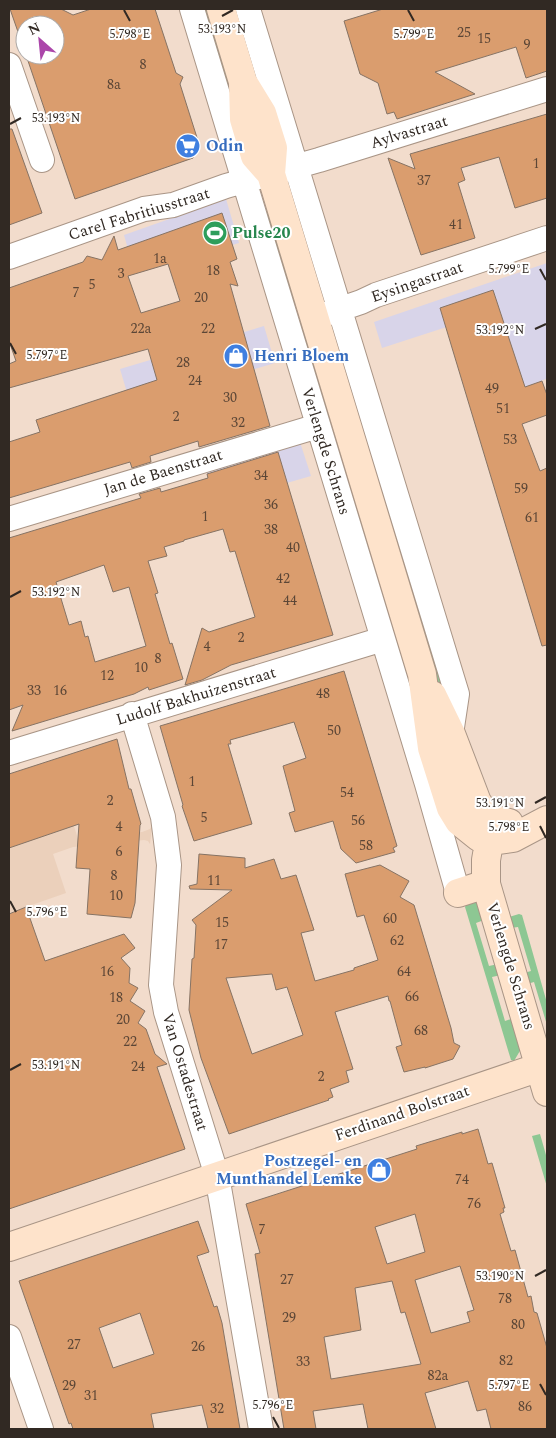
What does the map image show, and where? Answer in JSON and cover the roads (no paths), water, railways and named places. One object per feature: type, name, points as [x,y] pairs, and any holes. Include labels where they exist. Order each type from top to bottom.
[{"type":"street","name":"Verlengde Schrans","points":[[192,9],[441,831],[458,893]]},
{"type":"street","name":"Verlengde Schrans","points":[[221,9],[243,82],[244,120],[254,156],[271,174],[422,674],[451,734],[470,786],[490,830],[486,860],[486,884],[544,1079]]},
{"type":"street","name":"Verlengde Schrans","points":[[248,9],[457,694],[451,734]]},
{"type":"street","points":[[9,65],[42,160]]},
{"type":"street","name":"Aylvastraat","points":[[271,174],[547,89]]},
{"type":"street","name":"Carel Fabritiusstraat","points":[[9,257],[144,209],[173,205],[271,174]]},
{"type":"street","name":"Eysingastraat","points":[[314,317],[547,238]]},
{"type":"street","name":"Jan de Baenstraat","points":[[9,518],[318,426]]},
{"type":"street","name":"Ludolf Bakhuizenstraat","points":[[9,753],[383,639]]},
{"type":"street","name":"Verlengde Schrans","points":[[422,674],[432,748],[451,808],[459,821],[478,837],[490,830]]},
{"type":"street","name":"Van Ostadestraat","points":[[132,714],[163,817],[169,865],[161,985],[166,1012],[217,1176],[261,1429]]},
{"type":"street","points":[[490,830],[509,823],[544,821]]},
{"type":"street","points":[[458,893],[486,884]]},
{"type":"street","name":"Ferdinand Bolstraat","points":[[9,1247],[217,1176],[544,1079]]},
{"type":"street","points":[[9,1337],[41,1429]]},
{"type":"place","name":"Odin","points":[[188,146]]},
{"type":"place","name":"Pulse20","points":[[215,233]]},
{"type":"place","name":"Henri Bloem","points":[[236,356]]},
{"type":"place","name":"Postzegel- en Munthandel Lemke","points":[[379,1170]]}]
